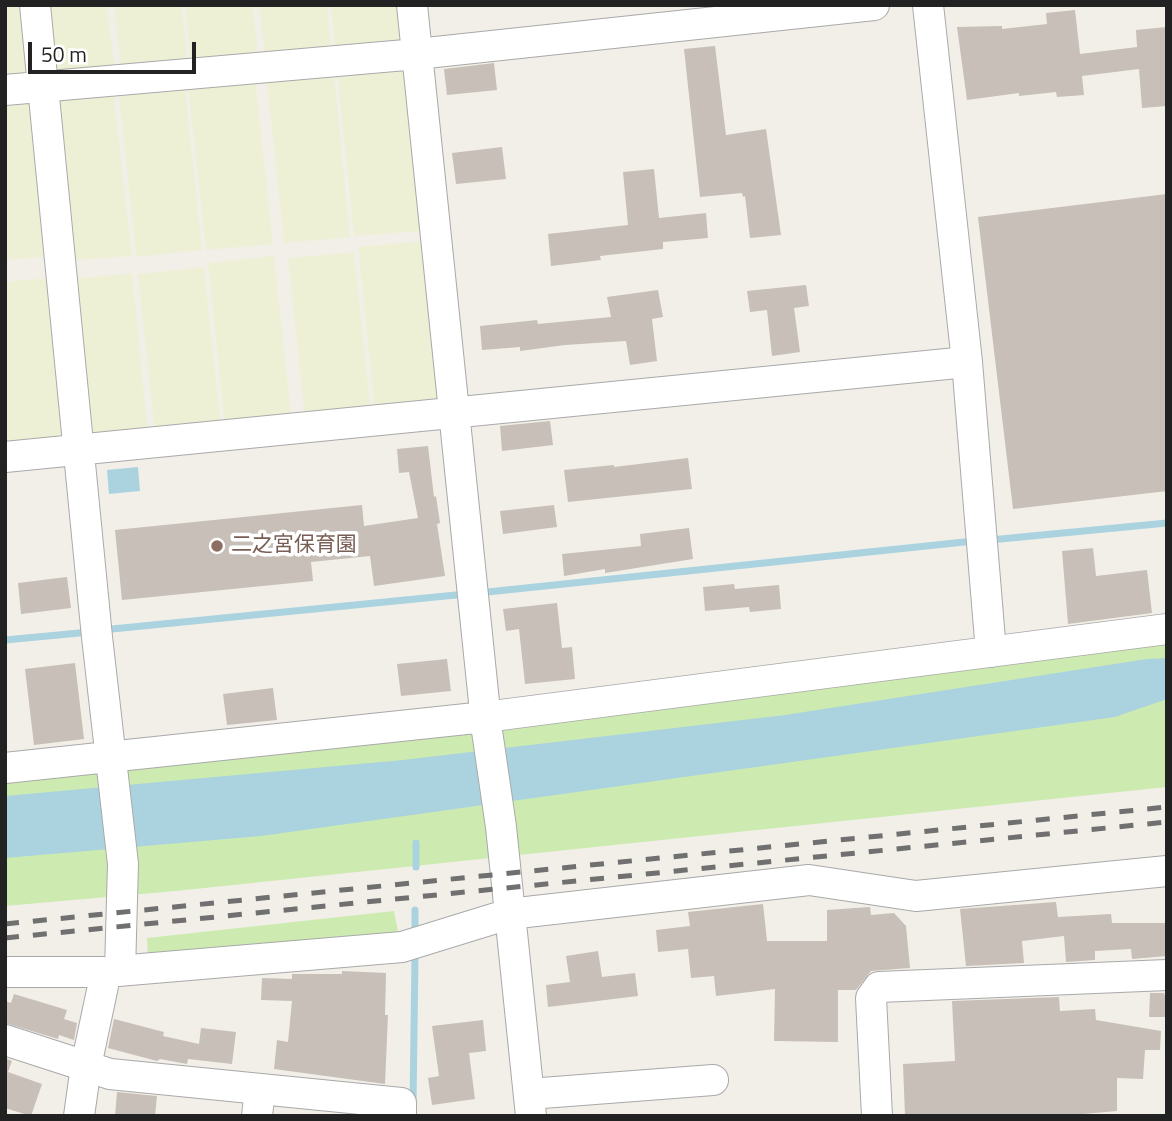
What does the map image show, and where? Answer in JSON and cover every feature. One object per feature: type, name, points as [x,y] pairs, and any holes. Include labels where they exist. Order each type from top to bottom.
[{"type":"street","points":[[35,5],[122,864],[113,972],[86,1066],[79,1116]]},
{"type":"street","points":[[412,5],[486,724],[502,827],[530,1105],[713,1080]]},
{"type":"street","points":[[5,90],[417,54],[874,5]]},
{"type":"street","points":[[928,5],[967,362],[991,652]]},
{"type":"street","points":[[5,457],[967,362]]},
{"type":"street","points":[[5,768],[112,763],[486,724],[1167,629]]},
{"type":"street","points":[[5,972],[113,972],[402,947],[509,914],[809,880],[916,896],[1167,871]]},
{"type":"street","points":[[877,1116],[872,998],[879,987],[1167,975]]},
{"type":"street","points":[[5,1040],[110,1074],[259,1102],[401,1103],[401,1116]]},
{"type":"green space","points":[[5,5],[36,5],[44,81],[5,85]]},
{"type":"green space","points":[[40,5],[107,5],[115,75],[48,80]]},
{"type":"green space","points":[[114,5],[182,5],[188,70],[122,76]]},
{"type":"green space","points":[[185,5],[253,5],[259,64],[192,69]]},
{"type":"green space","points":[[259,5],[327,5],[332,56],[266,63]]},
{"type":"green space","points":[[331,5],[398,5],[403,50],[336,56]]},
{"type":"green space","points":[[403,64],[421,231],[354,236],[337,71]]},
{"type":"green space","points":[[334,76],[350,237],[284,243],[267,82]]},
{"type":"green space","points":[[255,78],[273,244],[206,250],[188,84]]},
{"type":"green space","points":[[113,89],[132,256],[65,261],[47,96]]},
{"type":"green space","points":[[185,89],[202,250],[136,257],[119,96]]},
{"type":"green space","points":[[34,90],[52,256],[5,260],[5,92]]},
{"type":"green space","points":[[424,241],[442,407],[375,412],[358,247]]},
{"type":"green space","points":[[354,252],[371,413],[305,420],[288,258]]},
{"type":"green space","points":[[274,256],[292,423],[225,428],[208,263]]},
{"type":"green space","points":[[204,267],[221,428],[155,435],[138,274]]},
{"type":"green space","points":[[132,273],[148,434],[82,441],[65,280]]},
{"type":"green space","points":[[48,278],[66,444],[5,449],[5,282]]},
{"type":"green space","points":[[1167,633],[1167,787],[176,891],[5,906],[5,768]]},
{"type":"green space","points":[[394,911],[399,936],[148,959],[147,938]]},
{"type":"water","points":[[138,467],[140,491],[109,494],[107,470]]},
{"type":"water","points":[[1167,658],[1167,699],[1115,717],[261,836],[5,858],[5,796],[403,760],[785,715]]},
{"type":"building","points":[[1075,10],[1080,54],[1137,47],[1136,30],[1167,27],[1167,106],[1142,108],[1139,69],[1082,76],[1084,95],[1057,97],[1056,92],[1019,96],[1019,93],[967,100],[957,27],[1002,26],[1002,29],[1047,24],[1046,13]]},
{"type":"building","points":[[715,46],[726,135],[766,129],[781,235],[750,238],[745,196],[743,197],[742,193],[700,197],[684,49]]},
{"type":"building","points":[[494,63],[497,90],[447,95],[444,69]]},
{"type":"building","points":[[502,147],[506,179],[456,184],[452,153]]},
{"type":"building","points":[[654,169],[659,218],[706,213],[708,238],[663,242],[663,249],[600,256],[601,260],[551,266],[548,234],[628,225],[623,172]]},
{"type":"building","points":[[1167,194],[1167,491],[1013,509],[978,217]]},
{"type":"building","points":[[806,285],[809,306],[794,308],[800,352],[772,356],[767,310],[750,312],[747,291]]},
{"type":"building","points":[[658,290],[663,317],[652,319],[657,361],[630,365],[626,341],[520,351],[520,347],[482,350],[480,326],[611,317],[607,297]]},
{"type":"building","points":[[550,421],[553,445],[502,451],[500,426]]},
{"type":"building","points":[[428,446],[445,576],[374,586],[370,556],[311,562],[313,581],[122,600],[115,530],[362,505],[364,526],[418,518],[409,472],[399,473],[397,449]]},
{"type":"building","points":[[688,458],[692,489],[568,502],[564,470]]},
{"type":"building","points":[[554,505],[557,527],[503,534],[500,511]]},
{"type":"building","points":[[689,528],[693,559],[605,573],[605,569],[564,576],[562,554],[641,546],[640,534]]},
{"type":"building","points":[[1093,548],[1096,576],[1147,570],[1152,613],[1068,624],[1062,551]]},
{"type":"building","points":[[67,577],[71,608],[21,614],[18,583]]},
{"type":"building","points":[[734,584],[735,589],[779,585],[781,609],[750,612],[749,607],[705,611],[703,587]]},
{"type":"building","points":[[557,603],[562,648],[572,647],[575,679],[525,684],[519,629],[506,631],[503,609]]},
{"type":"building","points":[[447,659],[451,691],[401,696],[397,664]]},
{"type":"building","points":[[75,663],[84,739],[34,745],[25,669]]},
{"type":"building","points":[[273,688],[277,720],[227,725],[223,694]]},
{"type":"building","points":[[1056,902],[1058,917],[1111,914],[1112,923],[1167,923],[1167,956],[1132,959],[1131,949],[1095,951],[1095,960],[1066,962],[1064,936],[1022,941],[1024,963],[966,966],[960,909]]},
{"type":"building","points":[[763,904],[767,941],[827,941],[827,910],[870,907],[871,915],[894,913],[906,926],[910,968],[871,971],[856,990],[838,990],[838,1042],[774,1041],[775,989],[716,996],[714,976],[691,978],[688,949],[658,952],[656,930],[690,926],[688,912]]},
{"type":"building","points":[[598,951],[602,977],[635,973],[638,996],[548,1007],[546,985],[570,982],[566,956]]},
{"type":"building","points":[[342,971],[386,973],[385,1015],[388,1015],[385,1084],[274,1069],[277,1040],[288,1042],[292,1001],[261,1000],[262,978],[292,979],[292,974],[342,974]]},
{"type":"building","points":[[1150,993],[1164,993],[1167,1017],[1149,1017]]},
{"type":"building","points":[[14,994],[67,1010],[64,1019],[77,1023],[74,1040],[59,1035],[58,1039],[5,1023],[5,1001],[11,1003]]},
{"type":"building","points":[[1059,997],[1060,1011],[1095,1009],[1096,1020],[1161,1031],[1160,1050],[1145,1050],[1143,1079],[1117,1078],[1117,1111],[1061,1116],[905,1116],[903,1064],[955,1061],[952,1001]]},
{"type":"building","points":[[114,1019],[164,1032],[163,1036],[199,1044],[201,1028],[236,1032],[232,1064],[188,1059],[187,1064],[160,1059],[157,1061],[108,1048]]},
{"type":"building","points":[[483,1020],[486,1051],[469,1053],[475,1099],[432,1105],[428,1078],[439,1076],[432,1026]]},
{"type":"building","points":[[5,1058],[12,1061],[8,1072],[42,1084],[31,1116],[5,1108]]},
{"type":"building","points":[[117,1092],[157,1096],[155,1116],[115,1116]]},
{"type":"waterway","points":[[990,540],[1167,523]]},
{"type":"waterway","points":[[478,593],[974,541]]},
{"type":"waterway","points":[[102,630],[466,594]]},
{"type":"waterway","points":[[5,640],[90,632]]},
{"type":"waterway","points":[[416,843],[416,867]]},
{"type":"waterway","points":[[415,910],[415,927]]},
{"type":"waterway","points":[[413,1105],[415,956]]},
{"type":"railway","points":[[5,924],[1167,807]]},
{"type":"railway","points":[[5,938],[1167,822]]},
{"type":"place","name":"二之宮保育園","points":[[217,546]]}]
